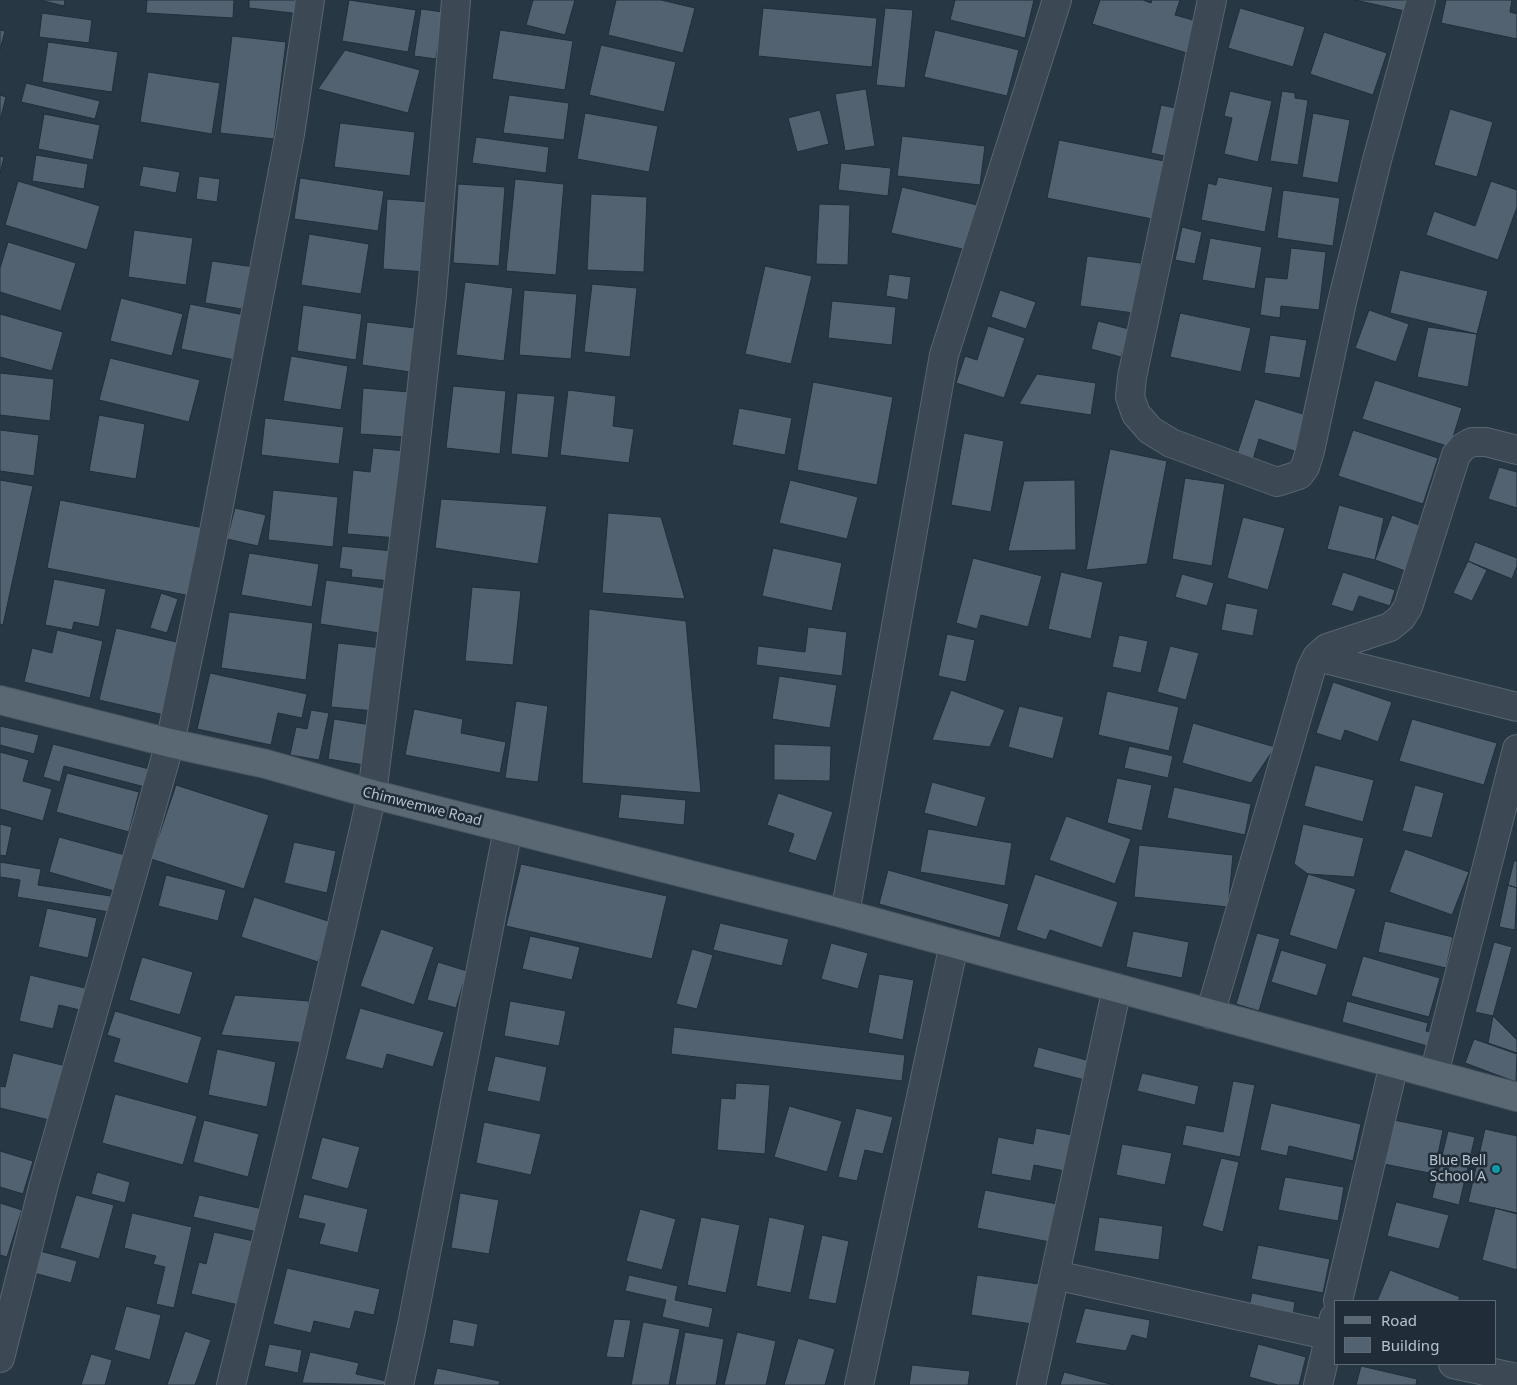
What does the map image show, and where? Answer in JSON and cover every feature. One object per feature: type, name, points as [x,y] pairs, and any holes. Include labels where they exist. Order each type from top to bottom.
[{"type":"main road","name":"Chimwemwe Road","points":[[0,700],[170,743],[266,764],[372,794],[845,914],[1517,1097]]},
{"type":"street","points":[[0,1358],[44,1184],[170,743],[210,552],[290,134],[310,0]]},
{"type":"street","points":[[230,1385],[312,1055],[372,794],[413,468],[431,304],[456,0]]},
{"type":"street","points":[[845,914],[944,355],[1057,0]]},
{"type":"street","points":[[1212,0],[1132,378],[1130,397],[1136,414],[1150,430],[1171,443],[1277,482],[1289,480],[1299,475],[1305,467],[1310,451],[1342,302],[1376,160],[1421,0]]},
{"type":"street","points":[[1210,1014],[1311,669],[1317,657],[1327,648],[1390,627],[1401,618],[1408,607],[1456,455],[1463,447],[1472,442],[1479,442],[1517,450]]},
{"type":"street","points":[[1317,657],[1517,707]]},
{"type":"street","points":[[1434,1074],[1517,749]]},
{"type":"street","points":[[399,1385],[508,829]]},
{"type":"street","points":[[859,1385],[954,944]]},
{"type":"street","points":[[1031,1385],[1117,988]]},
{"type":"street","points":[[1338,1300],[1394,1064]]},
{"type":"street","points":[[1055,1275],[1333,1337],[1318,1385]]},
{"type":"street","points":[[1458,1365],[1517,1378]]},
{"type":"building","points":[[40,0],[65,0],[64,6]]},
{"type":"building","points":[[147,0],[234,0],[233,18],[146,13]]},
{"type":"building","points":[[249,0],[301,0],[300,14],[249,8]]},
{"type":"building","points":[[349,0],[416,10],[408,52],[342,41]]},
{"type":"building","points":[[533,0],[575,0],[565,35],[526,25]]},
{"type":"building","points":[[616,0],[661,0],[695,8],[683,53],[608,35]]},
{"type":"building","points":[[955,0],[1034,0],[1025,38],[950,20]]},
{"type":"building","points":[[1100,0],[1143,0],[1151,3],[1152,0],[1180,0],[1175,15],[1200,22],[1190,54],[1092,24]]},
{"type":"building","points":[[1355,0],[1411,0],[1409,12]]},
{"type":"building","points":[[1446,0],[1512,0],[1510,12],[1517,14],[1517,39],[1441,23]]},
{"type":"building","points":[[763,8],[877,18],[872,67],[758,56]]},
{"type":"building","points":[[885,8],[913,10],[905,88],[876,85]]},
{"type":"building","points":[[1240,8],[1305,27],[1293,67],[1228,48]]},
{"type":"building","points":[[421,9],[443,12],[436,59],[414,56]]},
{"type":"building","points":[[42,13],[92,20],[89,43],[39,37]]},
{"type":"building","points":[[0,30],[5,31],[0,50]]},
{"type":"building","points":[[500,30],[573,41],[565,90],[492,79]]},
{"type":"building","points":[[935,30],[1019,50],[1007,96],[924,77]]},
{"type":"building","points":[[1324,32],[1387,53],[1373,95],[1310,74]]},
{"type":"building","points":[[232,36],[286,42],[274,139],[220,133]]},
{"type":"building","points":[[48,42],[118,52],[112,92],[42,82]]},
{"type":"building","points":[[601,45],[676,62],[664,112],[589,95]]},
{"type":"building","points":[[345,50],[420,70],[408,113],[318,89]]},
{"type":"building","points":[[148,72],[220,83],[212,134],[140,122]]},
{"type":"building","points":[[26,83],[100,101],[95,119],[21,102]]},
{"type":"building","points":[[866,89],[875,146],[845,151],[835,94]]},
{"type":"building","points":[[1230,91],[1272,101],[1258,162],[1224,154],[1232,118],[1224,116]]},
{"type":"building","points":[[1282,91],[1295,93],[1295,98],[1308,100],[1298,165],[1270,161]]},
{"type":"building","points":[[0,95],[6,97],[0,121]]},
{"type":"building","points":[[509,95],[569,103],[564,140],[503,133]]},
{"type":"building","points":[[1161,105],[1180,109],[1169,157],[1151,153]]},
{"type":"building","points":[[1450,109],[1493,122],[1477,177],[1434,165]]},
{"type":"building","points":[[820,110],[829,144],[797,152],[788,118]]},
{"type":"building","points":[[585,113],[658,126],[649,172],[577,159]]},
{"type":"building","points":[[1313,113],[1350,120],[1338,183],[1302,177]]},
{"type":"building","points":[[44,114],[100,125],[93,160],[38,149]]},
{"type":"building","points":[[340,123],[415,132],[410,176],[334,167]]},
{"type":"building","points":[[902,136],[985,146],[980,185],[897,176]]},
{"type":"building","points":[[476,137],[549,147],[546,173],[472,163]]},
{"type":"building","points":[[1059,140],[1164,161],[1152,219],[1047,198]]},
{"type":"building","points":[[36,155],[88,164],[84,189],[32,181]]},
{"type":"building","points":[[0,156],[4,157],[0,174]]},
{"type":"building","points":[[841,163],[891,168],[888,196],[838,190]]},
{"type":"building","points":[[143,166],[180,172],[176,193],[139,186]]},
{"type":"building","points":[[199,176],[220,179],[217,202],[196,199]]},
{"type":"building","points":[[1218,177],[1273,187],[1265,232],[1201,220],[1208,183],[1216,185]]},
{"type":"building","points":[[300,178],[384,191],[378,231],[294,219]]},
{"type":"building","points":[[515,179],[564,184],[556,275],[506,271]]},
{"type":"building","points":[[18,181],[100,206],[87,250],[5,225]]},
{"type":"building","points":[[1491,181],[1517,190],[1517,207],[1498,260],[1426,235],[1434,211],[1475,226]]},
{"type":"building","points":[[458,184],[505,187],[499,266],[453,263]]},
{"type":"building","points":[[902,187],[977,205],[967,250],[891,233]]},
{"type":"building","points":[[1283,190],[1340,198],[1333,246],[1277,238]]},
{"type":"building","points":[[591,194],[647,197],[644,272],[587,270]]},
{"type":"building","points":[[387,199],[431,202],[427,272],[383,269]]},
{"type":"building","points":[[819,204],[850,205],[848,265],[816,264]]},
{"type":"building","points":[[1182,227],[1202,232],[1195,264],[1175,260]]},
{"type":"building","points":[[134,230],[193,238],[186,285],[128,277]]},
{"type":"building","points":[[309,234],[369,244],[361,294],[301,285]]},
{"type":"building","points":[[1210,238],[1262,247],[1255,289],[1202,280]]},
{"type":"building","points":[[8,242],[76,263],[61,311],[0,292],[0,268]]},
{"type":"building","points":[[1291,248],[1326,252],[1319,310],[1281,306],[1280,318],[1260,315],[1265,277],[1287,279]]},
{"type":"building","points":[[1087,256],[1141,263],[1134,313],[1080,306]]},
{"type":"building","points":[[212,261],[254,267],[248,310],[205,303]]},
{"type":"building","points":[[765,266],[812,276],[791,364],[745,354]]},
{"type":"building","points":[[1400,270],[1488,291],[1477,334],[1390,313]]},
{"type":"building","points":[[889,274],[911,277],[908,300],[886,296]]},
{"type":"building","points":[[465,282],[513,288],[504,361],[456,355]]},
{"type":"building","points":[[592,284],[637,288],[630,357],[584,352]]},
{"type":"building","points":[[524,290],[577,294],[571,359],[519,355]]},
{"type":"building","points":[[1000,290],[1036,302],[1026,329],[991,317]]},
{"type":"building","points":[[121,298],[183,314],[172,356],[110,341]]},
{"type":"building","points":[[832,301],[896,307],[892,345],[828,338]]},
{"type":"building","points":[[190,304],[244,315],[235,360],[181,349]]},
{"type":"building","points":[[303,305],[362,314],[356,360],[297,351]]},
{"type":"building","points":[[1369,310],[1409,324],[1396,362],[1355,348]]},
{"type":"building","points":[[1180,313],[1251,328],[1241,372],[1170,357]]},
{"type":"building","points":[[0,314],[63,332],[52,371],[0,357]]},
{"type":"building","points":[[1098,321],[1129,329],[1121,357],[1091,349]]},
{"type":"building","points":[[367,322],[423,329],[417,373],[362,365]]},
{"type":"building","points":[[988,326],[1025,338],[1004,398],[956,383],[965,356],[977,360]]},
{"type":"building","points":[[1428,327],[1477,334],[1468,387],[1417,377]]},
{"type":"building","points":[[1270,335],[1307,340],[1300,378],[1264,373]]},
{"type":"building","points":[[291,356],[348,366],[341,410],[283,401]]},
{"type":"building","points":[[110,358],[200,380],[189,422],[99,400]]},
{"type":"building","points":[[0,373],[54,379],[50,421],[0,415]]},
{"type":"building","points":[[1037,374],[1096,383],[1091,415],[1019,404]]},
{"type":"building","points":[[1375,380],[1462,408],[1450,447],[1362,419]]},
{"type":"building","points":[[813,382],[893,397],[877,485],[797,470]]},
{"type":"building","points":[[453,386],[506,391],[500,454],[446,448]]},
{"type":"building","points":[[363,388],[409,392],[405,437],[360,434]]},
{"type":"building","points":[[568,390],[616,396],[613,426],[634,429],[629,463],[560,455]]},
{"type":"building","points":[[517,393],[555,396],[548,458],[511,454]]},
{"type":"building","points":[[1255,399],[1309,416],[1297,452],[1259,439],[1252,463],[1236,457]]},
{"type":"building","points":[[739,408],[792,418],[785,455],[732,445]]},
{"type":"building","points":[[99,415],[145,424],[136,479],[89,471]]},
{"type":"building","points":[[265,418],[344,427],[339,464],[261,455]]},
{"type":"building","points":[[0,430],[39,435],[34,476],[0,471]]},
{"type":"building","points":[[1353,430],[1438,458],[1423,504],[1338,476]]},
{"type":"building","points":[[964,433],[1004,441],[991,512],[951,505]]},
{"type":"building","points":[[373,448],[406,451],[398,538],[347,534],[353,470],[370,472]]},
{"type":"building","points":[[1110,449],[1167,461],[1147,564],[1086,570]]},
{"type":"building","points":[[1499,467],[1517,472],[1517,508],[1488,499]]},
{"type":"building","points":[[1185,478],[1225,484],[1212,566],[1172,559]]},
{"type":"building","points":[[0,480],[33,486],[3,625],[0,624]]},
{"type":"building","points":[[790,480],[858,497],[847,539],[779,523]]},
{"type":"building","points":[[1075,480],[1076,550],[1008,551],[1024,481]]},
{"type":"building","points":[[273,490],[338,497],[333,547],[268,540]]},
{"type":"building","points":[[441,499],[547,506],[538,564],[435,548]]},
{"type":"building","points":[[60,500],[204,528],[191,596],[47,568]]},
{"type":"building","points":[[1339,505],[1384,518],[1375,560],[1327,549]]},
{"type":"building","points":[[235,508],[266,515],[258,546],[227,539]]},
{"type":"building","points":[[608,513],[661,517],[685,599],[602,593]]},
{"type":"building","points":[[1392,515],[1424,527],[1408,572],[1375,560]]},
{"type":"building","points":[[1243,517],[1285,528],[1268,590],[1227,578]]},
{"type":"building","points":[[1475,542],[1517,558],[1517,566],[1512,579],[1468,561]]},
{"type":"building","points":[[342,546],[393,551],[390,581],[351,577],[352,570],[339,568]]},
{"type":"building","points":[[773,548],[842,563],[832,611],[762,596]]},
{"type":"building","points":[[249,553],[319,564],[312,607],[241,595]]},
{"type":"building","points":[[973,558],[1042,576],[1028,627],[981,615],[977,629],[956,623]]},
{"type":"building","points":[[1468,561],[1487,570],[1472,601],[1453,593]]},
{"type":"building","points":[[1061,572],[1103,582],[1091,639],[1048,629]]},
{"type":"building","points":[[1343,572],[1395,590],[1390,606],[1359,596],[1353,612],[1331,605]]},
{"type":"building","points":[[1182,574],[1214,583],[1207,606],[1175,597]]},
{"type":"building","points":[[54,579],[106,589],[99,627],[74,622],[72,630],[45,625]]},
{"type":"building","points":[[326,580],[392,589],[386,634],[320,624]]},
{"type":"building","points":[[472,587],[521,591],[513,665],[465,661]]},
{"type":"building","points":[[161,593],[178,599],[167,633],[150,628]]},
{"type":"building","points":[[1226,603],[1258,609],[1253,636],[1221,630]]},
{"type":"building","points":[[589,609],[686,621],[701,793],[582,783]]},
{"type":"building","points":[[229,612],[313,623],[306,680],[221,668]]},
{"type":"building","points":[[808,627],[847,632],[842,676],[756,665],[758,646],[805,652]]},
{"type":"building","points":[[116,628],[181,643],[164,715],[99,700]]},
{"type":"building","points":[[57,630],[103,641],[90,698],[24,682],[32,648],[52,653]]},
{"type":"building","points":[[947,634],[975,640],[966,682],[938,676]]},
{"type":"building","points":[[1119,635],[1148,641],[1141,673],[1112,667]]},
{"type":"building","points":[[338,643],[382,648],[375,711],[331,707]]},
{"type":"building","points":[[1170,646],[1199,653],[1186,700],[1157,692]]},
{"type":"building","points":[[210,673],[307,694],[302,718],[278,713],[271,745],[197,729]]},
{"type":"building","points":[[779,676],[837,685],[830,728],[772,719]]},
{"type":"building","points":[[1333,682],[1392,702],[1378,742],[1345,730],[1341,741],[1316,733]]},
{"type":"building","points":[[951,690],[1005,710],[990,747],[932,740]]},
{"type":"building","points":[[1107,691],[1179,707],[1169,751],[1098,735]]},
{"type":"building","points":[[516,701],[548,706],[538,782],[505,778]]},
{"type":"building","points":[[1019,706],[1064,717],[1053,759],[1008,747]]},
{"type":"building","points":[[414,709],[463,719],[461,733],[506,742],[500,773],[405,755]]},
{"type":"building","points":[[311,710],[329,713],[319,760],[290,755],[296,727],[307,729]]},
{"type":"building","points":[[334,719],[377,726],[370,766],[328,759]]},
{"type":"building","points":[[1412,719],[1497,743],[1484,785],[1399,761]]},
{"type":"building","points":[[1193,723],[1275,747],[1251,783],[1182,763]]},
{"type":"building","points":[[0,726],[39,735],[34,754],[0,745]]},
{"type":"building","points":[[53,744],[153,770],[149,788],[64,766],[60,782],[43,777]]},
{"type":"building","points":[[774,744],[831,746],[830,781],[774,780]]},
{"type":"building","points":[[1129,746],[1173,756],[1168,778],[1124,768]]},
{"type":"building","points":[[0,752],[29,760],[23,781],[52,789],[43,821],[0,809]]},
{"type":"building","points":[[1315,765],[1374,780],[1363,822],[1304,806]]},
{"type":"building","points":[[67,773],[139,792],[129,832],[56,812]]},
{"type":"building","points":[[1117,778],[1152,785],[1142,831],[1107,823]]},
{"type":"building","points":[[932,782],[986,797],[977,827],[924,813]]},
{"type":"building","points":[[176,785],[269,815],[244,889],[151,859]]},
{"type":"building","points":[[1415,785],[1444,793],[1432,838],[1402,831]]},
{"type":"building","points":[[1174,787],[1251,804],[1245,835],[1167,818]]},
{"type":"building","points":[[778,793],[833,812],[816,861],[788,852],[794,834],[767,825]]},
{"type":"building","points":[[621,794],[686,800],[684,825],[618,818]]},
{"type":"building","points":[[1066,816],[1131,839],[1115,884],[1049,860]]},
{"type":"building","points":[[0,824],[12,827],[6,856],[0,855]]},
{"type":"building","points":[[1303,824],[1364,838],[1354,877],[1308,874],[1294,864]]},
{"type":"building","points":[[928,829],[1012,843],[1005,886],[920,872]]},
{"type":"building","points":[[59,837],[125,855],[114,891],[49,872]]},
{"type":"building","points":[[294,842],[336,851],[327,893],[284,883]]},
{"type":"building","points":[[1139,845],[1233,855],[1228,907],[1134,897]]},
{"type":"building","points":[[1405,849],[1469,872],[1452,915],[1389,892]]},
{"type":"building","points":[[1514,861],[1517,861],[1517,888],[1508,885]]},
{"type":"building","points":[[0,862],[41,869],[38,885],[111,896],[109,912],[17,897],[20,880],[0,877]]},
{"type":"building","points":[[521,864],[667,896],[652,959],[506,926]]},
{"type":"building","points":[[888,870],[1009,904],[1000,938],[879,904]]},
{"type":"building","points":[[1035,874],[1118,902],[1102,948],[1050,930],[1046,940],[1016,930]]},
{"type":"building","points":[[1308,874],[1356,889],[1337,950],[1289,935]]},
{"type":"building","points":[[166,875],[226,890],[218,921],[158,906]]},
{"type":"building","points":[[1508,885],[1517,888],[1515,930],[1499,927]]},
{"type":"building","points":[[254,897],[331,922],[318,962],[241,937]]},
{"type":"building","points":[[47,908],[97,918],[88,958],[38,947]]},
{"type":"building","points":[[1385,921],[1453,937],[1446,968],[1378,952]]},
{"type":"building","points":[[720,923],[789,939],[782,966],[713,950]]},
{"type":"building","points":[[381,929],[434,947],[414,1005],[360,986]]},
{"type":"building","points":[[1133,931],[1189,942],[1182,978],[1126,967]]},
{"type":"building","points":[[1257,933],[1280,939],[1259,1011],[1236,1004]]},
{"type":"building","points":[[530,936],[580,947],[572,980],[522,969]]},
{"type":"building","points":[[1494,942],[1512,947],[1493,1016],[1475,1012]]},
{"type":"building","points":[[831,943],[868,953],[858,989],[821,979]]},
{"type":"building","points":[[692,949],[713,955],[697,1009],[676,1004]]},
{"type":"building","points":[[1281,950],[1327,964],[1317,996],[1271,982]]},
{"type":"building","points":[[1363,956],[1440,978],[1429,1017],[1351,996]]},
{"type":"building","points":[[142,957],[193,972],[180,1015],[129,1000]]},
{"type":"building","points":[[438,962],[467,971],[456,1008],[427,1000]]},
{"type":"building","points":[[879,974],[914,980],[903,1040],[868,1033]]},
{"type":"building","points":[[30,975],[89,989],[84,1011],[59,1005],[53,1029],[19,1021]]},
{"type":"building","points":[[235,995],[309,1001],[306,1043],[221,1035]]},
{"type":"building","points":[[510,1001],[566,1011],[559,1046],[504,1036]]},
{"type":"building","points":[[1347,1001],[1428,1023],[1426,1031],[1434,1033],[1431,1047],[1342,1022]]},
{"type":"building","points":[[360,1008],[444,1032],[433,1067],[387,1054],[383,1069],[345,1059]]},
{"type":"building","points":[[115,1011],[202,1037],[188,1084],[113,1062],[120,1039],[107,1035]]},
{"type":"building","points":[[1493,1016],[1517,1040],[1517,1053],[1488,1043]]},
{"type":"building","points":[[674,1027],[905,1055],[902,1081],[671,1054]]},
{"type":"building","points":[[1474,1039],[1517,1054],[1516,1082],[1465,1063]]},
{"type":"building","points":[[1038,1047],[1090,1061],[1085,1080],[1033,1067]]},
{"type":"building","points":[[217,1049],[276,1062],[267,1107],[208,1095]]},
{"type":"building","points":[[13,1053],[66,1066],[53,1121],[0,1108],[0,1086],[5,1087]]},
{"type":"building","points":[[495,1056],[547,1067],[540,1102],[487,1091]]},
{"type":"building","points":[[1142,1073],[1199,1086],[1195,1105],[1137,1091]]},
{"type":"building","points":[[1233,1081],[1255,1085],[1240,1157],[1182,1145],[1186,1125],[1223,1132]]},
{"type":"building","points":[[736,1083],[770,1085],[765,1154],[717,1150],[721,1098],[735,1099]]},
{"type":"building","points":[[115,1094],[197,1116],[183,1165],[102,1143]]},
{"type":"building","points":[[1271,1103],[1361,1124],[1353,1161],[1289,1146],[1287,1156],[1260,1150]]},
{"type":"building","points":[[789,1106],[842,1121],[827,1172],[774,1157]]},
{"type":"building","points":[[856,1108],[893,1117],[883,1154],[865,1150],[857,1181],[838,1177]]},
{"type":"building","points":[[1384,1118],[1443,1130],[1434,1174],[1374,1162]]},
{"type":"building","points":[[204,1120],[259,1134],[248,1177],[193,1162]]},
{"type":"building","points":[[484,1122],[541,1134],[531,1175],[476,1163]]},
{"type":"building","points":[[1036,1128],[1077,1136],[1070,1172],[1034,1165],[1031,1181],[991,1174],[998,1137],[1033,1144]]},
{"type":"building","name":"Blue Bell School A","points":[[1485,1129],[1517,1136],[1517,1213],[1468,1202]]},
{"type":"building","points":[[1448,1131],[1475,1137],[1459,1205],[1432,1198]]},
{"type":"building","points":[[322,1137],[360,1147],[348,1189],[311,1179]]},
{"type":"building","points":[[1122,1144],[1172,1153],[1165,1185],[1116,1175]]},
{"type":"building","points":[[0,1151],[33,1161],[23,1194],[0,1187]]},
{"type":"building","points":[[1221,1158],[1239,1162],[1223,1232],[1202,1226]]},
{"type":"building","points":[[97,1172],[130,1182],[125,1203],[91,1194]]},
{"type":"building","points":[[1285,1177],[1344,1187],[1338,1221],[1278,1210]]},
{"type":"building","points":[[985,1190],[1057,1204],[1050,1242],[977,1228]]},
{"type":"building","points":[[460,1193],[499,1200],[489,1254],[451,1248]]},
{"type":"building","points":[[304,1194],[368,1209],[358,1253],[319,1244],[325,1224],[298,1218]]},
{"type":"building","points":[[76,1195],[114,1205],[99,1259],[60,1248]]},
{"type":"building","points":[[199,1195],[263,1209],[257,1232],[193,1217]]},
{"type":"building","points":[[1396,1202],[1449,1215],[1439,1249],[1387,1236]]},
{"type":"building","points":[[0,1203],[22,1210],[7,1257],[0,1255]]},
{"type":"building","points":[[1495,1208],[1517,1214],[1517,1270],[1482,1260]]},
{"type":"building","points":[[640,1209],[676,1219],[662,1270],[626,1261]]},
{"type":"building","points":[[132,1213],[192,1227],[174,1308],[156,1304],[165,1267],[153,1264],[156,1256],[124,1248]]},
{"type":"building","points":[[701,1217],[740,1225],[726,1293],[687,1285]]},
{"type":"building","points":[[769,1217],[805,1225],[791,1293],[756,1286]]},
{"type":"building","points":[[1099,1217],[1163,1226],[1159,1260],[1094,1251]]},
{"type":"building","points":[[214,1232],[258,1242],[243,1306],[191,1294],[199,1262],[206,1264]]},
{"type":"building","points":[[822,1235],[849,1241],[836,1304],[808,1299]]},
{"type":"building","points":[[1258,1245],[1330,1259],[1323,1293],[1251,1279]]},
{"type":"building","points":[[40,1251],[77,1261],[71,1283],[34,1273]]},
{"type":"building","points":[[287,1268],[380,1289],[374,1315],[355,1311],[350,1329],[314,1321],[311,1333],[273,1324]]},
{"type":"building","points":[[1390,1270],[1460,1297],[1458,1300],[1377,1300]]},
{"type":"building","points":[[629,1275],[678,1286],[675,1300],[713,1308],[709,1328],[662,1317],[666,1300],[625,1291]]},
{"type":"building","points":[[977,1275],[1039,1284],[1032,1324],[971,1315]]},
{"type":"building","points":[[1252,1293],[1295,1302],[1293,1315],[1249,1307]]},
{"type":"building","points":[[126,1306],[161,1315],[150,1360],[114,1350]]},
{"type":"building","points":[[1085,1308],[1150,1320],[1147,1339],[1132,1335],[1126,1351],[1075,1343]]},
{"type":"building","points":[[453,1319],[478,1324],[474,1347],[449,1343]]},
{"type":"building","points":[[614,1319],[631,1320],[624,1358],[606,1357]]},
{"type":"building","points":[[643,1322],[680,1329],[669,1385],[631,1385]]},
{"type":"building","points":[[185,1331],[211,1340],[195,1385],[167,1385]]},
{"type":"building","points":[[685,1332],[724,1339],[716,1385],[675,1385]]},
{"type":"building","points":[[737,1332],[776,1341],[766,1385],[724,1385]]},
{"type":"building","points":[[798,1338],[835,1349],[825,1385],[784,1385]]},
{"type":"building","points":[[269,1344],[302,1350],[298,1373],[264,1366]]},
{"type":"building","points":[[1258,1344],[1306,1357],[1299,1385],[1278,1385],[1249,1377]]},
{"type":"building","points":[[310,1352],[359,1363],[356,1374],[390,1382],[389,1385],[302,1383]]},
{"type":"building","points":[[91,1354],[112,1360],[105,1385],[81,1385]]},
{"type":"building","points":[[912,1365],[970,1371],[968,1385],[909,1385]]},
{"type":"building","points":[[1361,1366],[1417,1379],[1416,1385],[1356,1385]]},
{"type":"building","points":[[437,1368],[500,1381],[499,1385],[433,1385]]},
{"type":"building","points":[[1064,1372],[1114,1385],[1060,1385]]},
{"type":"place","name":"Blue Bell School A","points":[[1496,1169]]}]
